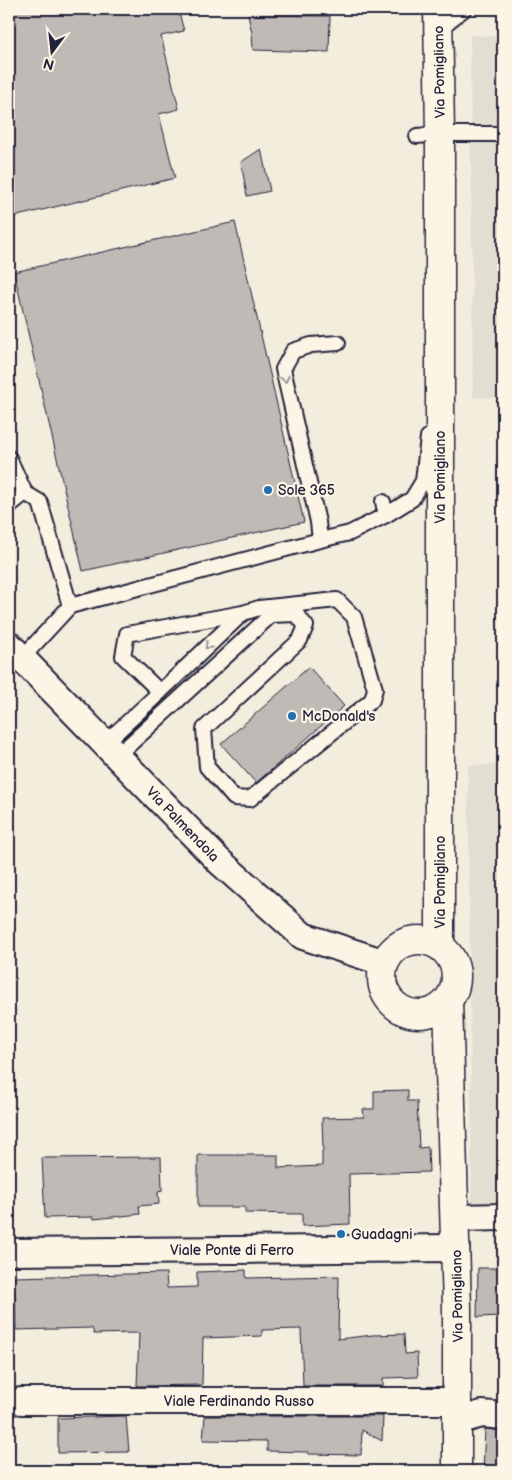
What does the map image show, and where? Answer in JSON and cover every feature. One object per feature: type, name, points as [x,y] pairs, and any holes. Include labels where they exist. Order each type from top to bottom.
[{"type":"main road","name":"Via Pomigliano","points":[[438,19],[429,135],[440,407],[440,946]]},
{"type":"main road","points":[[406,942],[440,880]]},
{"type":"main road","points":[[416,940],[429,941],[440,946],[449,955],[455,966],[457,978],[454,990],[437,1008],[414,1014],[403,1011],[386,995],[382,984],[382,973],[385,963],[397,947],[406,942],[416,940]]},
{"type":"main road","name":"Via Pomigliano","points":[[437,1008],[450,1059],[456,1218],[457,1471]]},
{"type":"street","name":"Via Palmendola","points":[[15,651],[219,861],[303,936],[385,963]]},
{"type":"street","points":[[456,1218],[503,1217]]},
{"type":"street","name":"Viale Ponte di Ferro","points":[[9,1252],[456,1248]]},
{"type":"street","name":"Viale Ferdinando Russo","points":[[21,1402],[457,1411],[503,1416]]},
{"type":"lane","points":[[438,19],[464,9]]},
{"type":"lane","points":[[429,135],[503,134]]},
{"type":"lane","points":[[320,540],[318,522],[283,369],[293,351],[311,346],[338,343]]},
{"type":"lane","points":[[15,651],[70,606],[350,533],[384,508],[412,499],[423,481],[430,419],[440,407]]},
{"type":"lane","points":[[9,458],[25,493],[40,502],[70,606]]},
{"type":"lane","points":[[9,506],[25,493]]},
{"type":"lane","points":[[111,750],[271,615],[296,614],[306,626],[300,640],[204,729],[207,767],[234,798],[250,799],[372,700],[375,689],[354,616],[337,600],[259,608],[244,613],[127,634],[123,656],[160,692]]},
{"type":"lane","points":[[111,750],[160,692],[244,613]]},
{"type":"shaded area","points":[[470,35],[503,37],[503,398],[473,397]]},
{"type":"shaded area","points":[[468,765],[503,765],[503,1205],[472,1205]]},
{"type":"building","points":[[9,9],[178,9],[184,31],[161,36],[179,109],[159,114],[175,178],[9,218]]},
{"type":"building","points":[[248,15],[330,16],[329,52],[253,50]]},
{"type":"building","points":[[261,149],[270,191],[247,196],[241,162]]},
{"type":"building","points":[[235,222],[304,522],[83,571],[14,272]]},
{"type":"building","points":[[309,667],[344,706],[256,783],[221,744]]},
{"type":"building","points":[[408,1090],[408,1101],[417,1101],[419,1148],[428,1147],[429,1172],[349,1174],[350,1224],[302,1226],[302,1214],[245,1213],[245,1207],[198,1207],[198,1155],[278,1155],[278,1168],[322,1166],[322,1118],[364,1117],[363,1109],[374,1109],[374,1091]]},
{"type":"building","points":[[161,1157],[162,1191],[158,1192],[159,1204],[139,1206],[140,1214],[94,1219],[94,1217],[45,1218],[42,1158]]},
{"type":"building","points":[[478,1268],[503,1268],[503,1316],[477,1317]]},
{"type":"building","points":[[246,1270],[246,1278],[339,1276],[338,1339],[404,1334],[405,1354],[417,1353],[418,1377],[383,1378],[383,1386],[303,1386],[301,1329],[262,1330],[262,1336],[203,1338],[202,1385],[137,1386],[139,1333],[94,1334],[92,1328],[16,1330],[14,1277],[166,1273],[167,1288],[197,1287],[197,1272]]},
{"type":"building","points":[[126,1416],[129,1452],[58,1453],[58,1418]]},
{"type":"building","points":[[205,1416],[383,1416],[382,1441],[362,1430],[361,1455],[267,1451],[267,1441],[203,1440]]},
{"type":"building","points":[[485,1429],[503,1431],[503,1471],[483,1471]]},
{"type":"place","name":"Sole 365","points":[[268,490]]},
{"type":"place","name":"McDonald's","points":[[292,716]]},
{"type":"place","name":"Guadagni","points":[[341,1234]]}]
